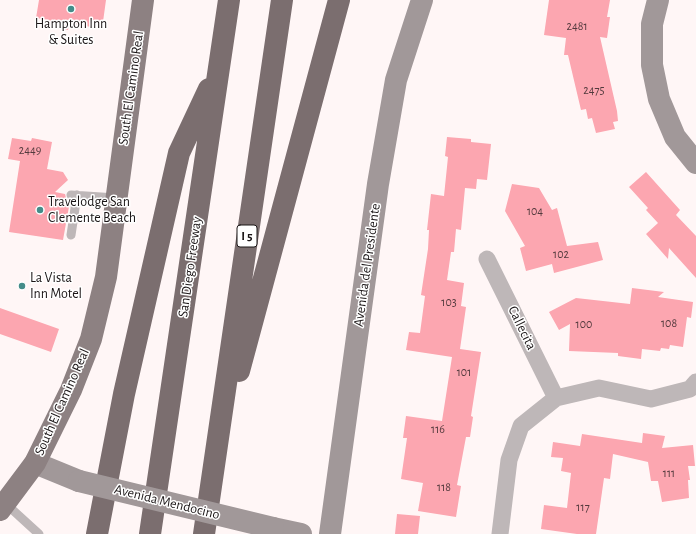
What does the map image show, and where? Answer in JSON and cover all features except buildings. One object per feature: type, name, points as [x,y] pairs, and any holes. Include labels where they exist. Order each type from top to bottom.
[{"type":"highway","name":"San Diego Freeway","points":[[150,534],[229,0]]},
{"type":"highway","name":"I 5","points":[[204,534],[282,0]]},
{"type":"highway","points":[[212,471],[339,0]]},
{"type":"highway","points":[[97,534],[124,394],[179,153],[219,68]]},
{"type":"main road","name":"South El Camino Real","points":[[2,506],[35,463],[71,390],[91,339],[106,277],[143,0]]},
{"type":"main road","name":"Avenida del Presidente","points":[[330,534],[378,184],[396,80],[422,0]]},
{"type":"main road","points":[[658,0],[652,24],[652,65],[659,99],[675,137],[696,163]]},
{"type":"main road","name":"Avenida Mendocino","points":[[35,463],[79,481],[301,534]]},
{"type":"street","name":"Callecita","points":[[487,259],[556,398]]},
{"type":"street","points":[[500,534],[509,460],[521,426],[556,398],[600,388],[651,399],[690,389],[696,382]]},
{"type":"lane","points":[[71,235],[74,195],[116,198]]},
{"type":"lane","points":[[2,506],[39,534]]},
{"type":"place","name":"Hampton Inn & Suites","points":[[71,9]]},
{"type":"place","name":"Travelodge San Clemente Beach","points":[[40,210]]},
{"type":"place","name":"La Vista Inn Motel","points":[[22,286]]}]
